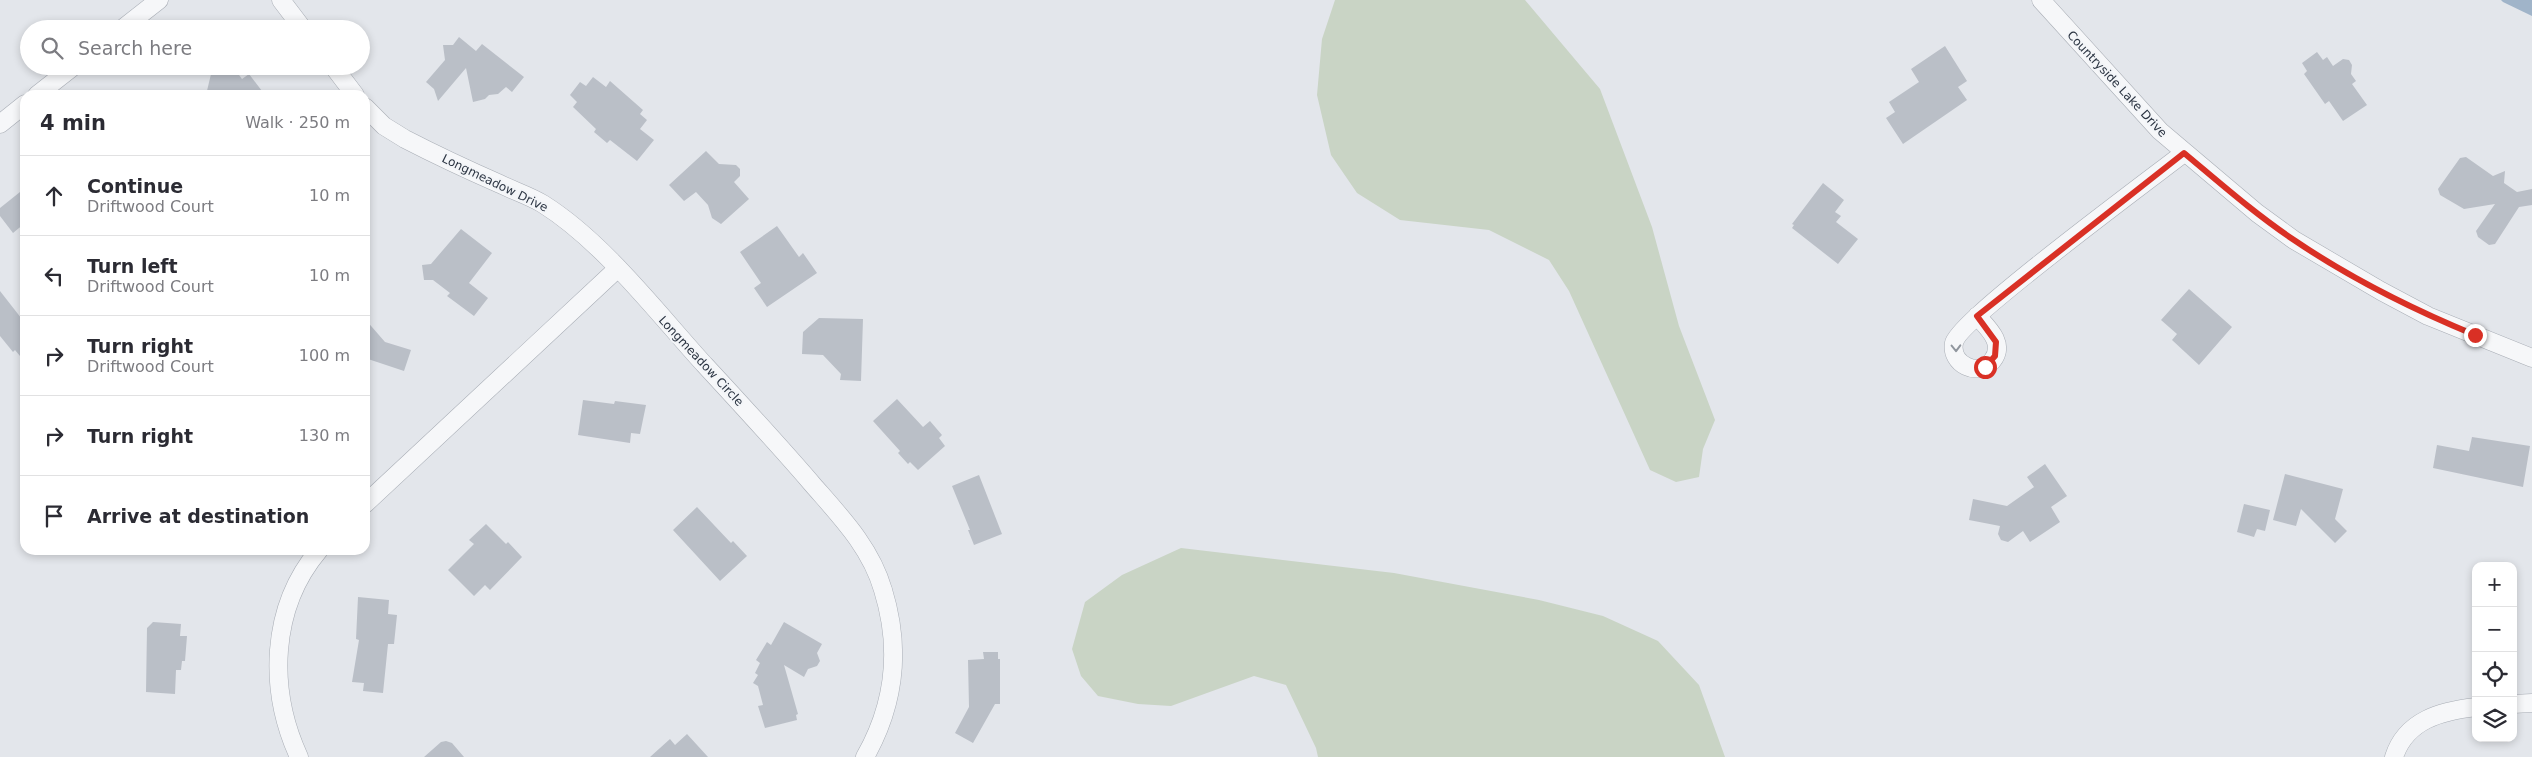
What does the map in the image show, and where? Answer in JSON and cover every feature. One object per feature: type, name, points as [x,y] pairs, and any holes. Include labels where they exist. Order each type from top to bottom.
[{"type":"street","points":[[133,20],[159,0]]},
{"type":"street","points":[[281,0],[297,20]]},
{"type":"street","name":"Countryside Lake Drive","points":[[2041,0],[2099,66],[2184,153],[2279,230],[2334,264],[2428,316],[2532,358]]},
{"type":"street","points":[[43,90],[63,75]]},
{"type":"street","points":[[340,75],[351,90]]},
{"type":"street","points":[[0,124],[20,108]]},
{"type":"street","name":"Longmeadow Drive","points":[[370,113],[384,126],[404,139],[542,203],[584,236],[617,269]]},
{"type":"street","points":[[1977,316],[2184,153]]},
{"type":"street","points":[[370,499],[617,269]]},
{"type":"street","name":"Longmeadow Circle","points":[[617,269],[794,462],[849,526],[872,560],[883,590],[892,632],[895,659],[888,705],[865,757]]},
{"type":"street","points":[[299,757],[286,722],[282,704],[278,681],[278,647],[281,628],[296,587],[317,555]]},
{"type":"street","points":[[2517,704],[2532,704]]},
{"type":"street","points":[[2394,757],[2404,737],[2420,722],[2434,715],[2472,708]]},
{"type":"green space","points":[[1335,0],[1525,0],[1600,89],[1652,227],[1679,326],[1715,420],[1703,449],[1699,477],[1676,482],[1650,470],[1569,291],[1549,260],[1489,230],[1400,220],[1357,193],[1331,155],[1317,95],[1322,39]]},
{"type":"green space","points":[[1181,548],[1394,573],[1539,600],[1603,616],[1658,641],[1699,685],[1725,757],[1318,757],[1316,748],[1286,685],[1254,676],[1171,706],[1138,704],[1098,696],[1081,676],[1072,649],[1085,602],[1122,575]]},
{"type":"water","points":[[2501,0],[2532,0],[2532,16],[2503,2]]},
{"type":"building","points":[[459,37],[476,51],[482,44],[524,77],[512,92],[506,87],[498,94],[489,95],[485,99],[473,102],[466,68],[438,101],[434,89],[426,82],[445,60],[443,45],[453,45]]},
{"type":"building","points":[[1945,46],[1967,81],[1958,87],[1967,100],[1903,144],[1886,118],[1895,112],[1889,102],[1919,82],[1911,69]]},
{"type":"building","points":[[2317,52],[2323,60],[2327,57],[2333,66],[2343,59],[2349,60],[2352,65],[2351,74],[2356,81],[2352,84],[2367,105],[2343,121],[2329,101],[2325,104],[2304,74],[2307,71],[2302,63]]},
{"type":"building","points":[[211,75],[239,75],[242,79],[250,75],[261,90],[207,90]]},
{"type":"building","points":[[593,77],[606,87],[610,81],[643,110],[640,114],[647,120],[640,129],[654,140],[637,161],[610,140],[607,143],[594,132],[596,129],[573,107],[577,102],[570,95],[580,82],[586,86]]},
{"type":"building","points":[[706,151],[719,164],[736,165],[740,169],[740,176],[734,182],[749,199],[721,224],[712,218],[708,205],[696,192],[684,201],[669,185]]},
{"type":"building","points":[[2466,157],[2493,176],[2505,171],[2504,183],[2517,192],[2532,189],[2532,205],[2519,207],[2495,244],[2489,245],[2478,237],[2476,231],[2495,204],[2464,209],[2440,195],[2438,189],[2460,158]]},
{"type":"building","points":[[1823,183],[1844,200],[1835,212],[1841,216],[1836,222],[1858,239],[1838,264],[1792,228],[1794,225],[1792,224]]},
{"type":"building","points":[[20,192],[20,227],[13,233],[0,216],[0,208]]},
{"type":"building","points":[[777,226],[799,257],[803,253],[817,273],[767,307],[754,288],[761,283],[740,252]]},
{"type":"building","points":[[461,229],[492,253],[469,283],[488,298],[474,316],[447,296],[450,293],[433,280],[424,280],[422,265],[431,264]]},
{"type":"building","points":[[2189,289],[2232,327],[2199,365],[2172,340],[2177,334],[2161,320]]},
{"type":"building","points":[[0,291],[20,317],[20,356],[15,350],[13,352],[0,336]]},
{"type":"building","points":[[819,318],[863,319],[861,381],[840,380],[841,374],[823,355],[802,354],[803,332]]},
{"type":"building","points":[[370,325],[385,342],[411,350],[404,371],[370,360]]},
{"type":"building","points":[[897,399],[923,427],[930,421],[942,435],[939,438],[945,446],[918,470],[910,462],[908,464],[898,453],[900,451],[873,421]]},
{"type":"building","points":[[583,400],[614,404],[615,401],[646,405],[640,434],[631,433],[630,443],[578,435]]},
{"type":"building","points":[[2472,437],[2530,446],[2523,487],[2433,468],[2437,445],[2469,451]]},
{"type":"building","points":[[2045,464],[2067,496],[2051,507],[2060,522],[2030,542],[2023,531],[2008,542],[2001,540],[1998,534],[2000,526],[1969,520],[1973,499],[2007,506],[2034,487],[2027,477]]},
{"type":"building","points":[[2285,474],[2343,489],[2335,519],[2347,531],[2335,543],[2301,509],[2296,526],[2273,520]]},
{"type":"building","points":[[979,475],[1002,534],[974,545],[952,486]]},
{"type":"building","points":[[2244,504],[2270,510],[2265,531],[2257,529],[2254,537],[2237,532]]},
{"type":"building","points":[[697,507],[731,543],[733,541],[747,556],[720,581],[673,530]]},
{"type":"building","points":[[486,524],[506,544],[508,542],[522,557],[490,590],[485,585],[474,596],[448,570],[474,544],[469,540]]},
{"type":"building","points":[[358,597],[389,600],[388,614],[397,615],[394,644],[388,644],[383,693],[363,691],[364,683],[352,682],[359,640],[356,639]]},
{"type":"building","points":[[153,622],[181,624],[180,636],[187,636],[185,661],[182,661],[181,670],[176,670],[175,694],[146,692],[147,628]]},
{"type":"building","points":[[784,622],[822,644],[817,653],[820,661],[817,666],[808,669],[804,677],[784,665],[798,714],[796,715],[797,720],[765,728],[758,706],[763,705],[758,686],[753,683],[758,675],[755,673],[760,663],[756,660],[767,642],[771,645]]},
{"type":"building","points":[[983,652],[998,652],[998,659],[1000,659],[1000,704],[995,704],[973,743],[955,733],[969,707],[968,660],[984,659]]},
{"type":"building","points":[[687,734],[708,757],[650,757],[670,739],[675,745]]},
{"type":"building","points":[[441,742],[452,743],[464,757],[424,757]]},
{"type":"route","points":[[1985,367],[1995,356],[1996,342],[1994,336],[1977,316],[2184,153],[2257,213],[2294,240],[2380,292],[2428,316],[2475,335]]}]
